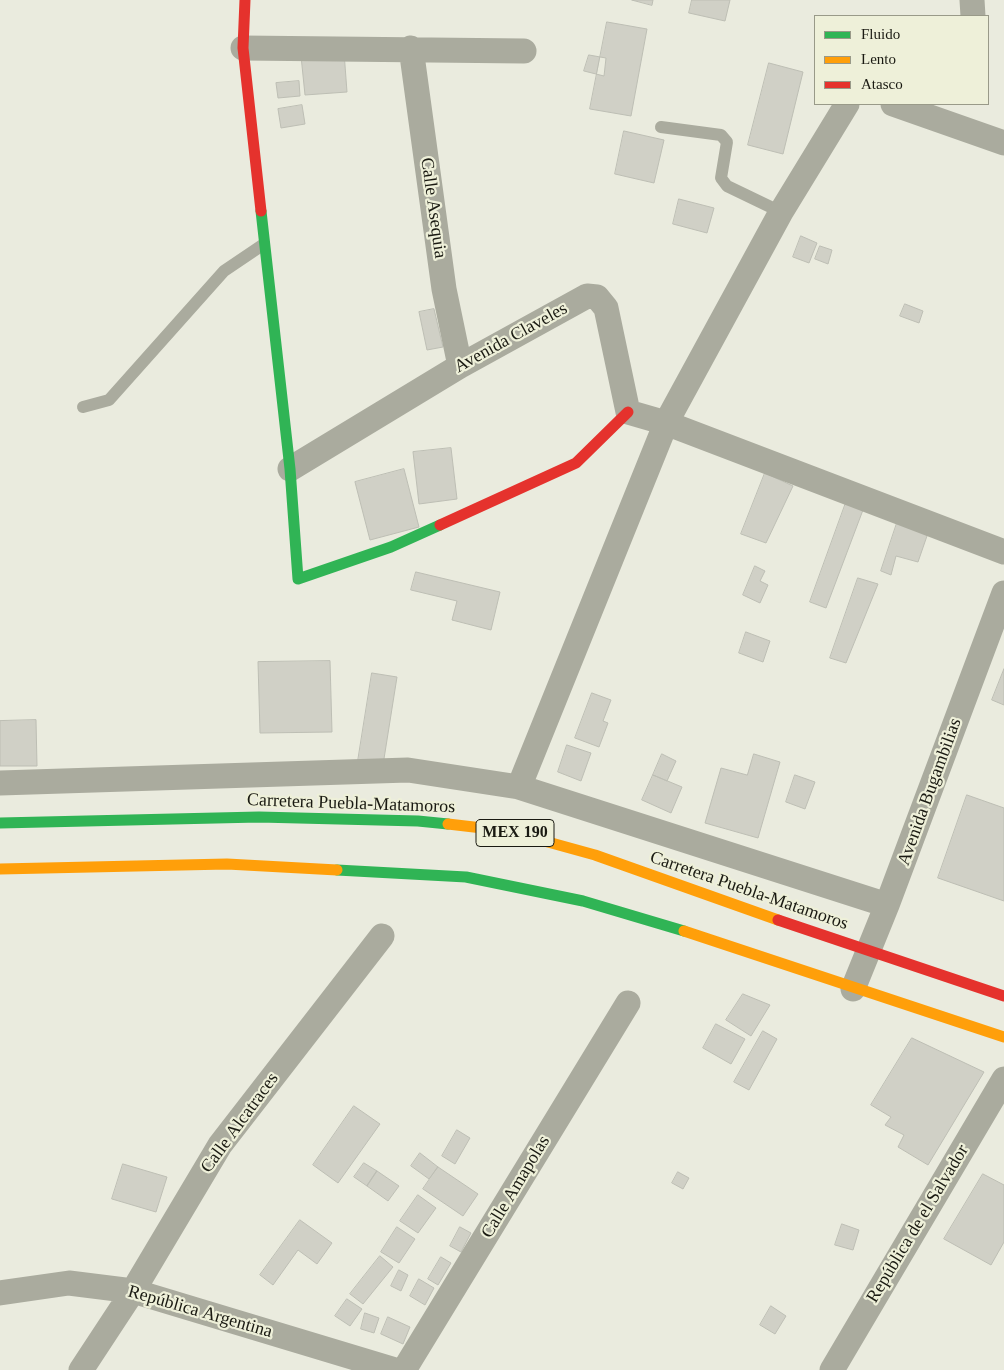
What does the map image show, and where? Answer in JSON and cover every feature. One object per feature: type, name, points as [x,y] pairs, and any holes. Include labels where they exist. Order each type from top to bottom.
[{"type":"main road","points":[[245,0],[243,48],[290,469],[298,579],[391,547],[576,463],[628,412]]},
{"type":"main road","name":"Carretera Puebla-Matamoros","points":[[0,823],[268,818],[418,821],[508,831],[595,856],[868,952],[1004,996]]},
{"type":"main road","points":[[0,869],[227,864],[466,877],[584,901],[677,929],[1004,1038]]},
{"type":"street","points":[[972,0],[973,15]]},
{"type":"street","points":[[243,48],[411,48],[524,51]]},
{"type":"street","name":"Calle Asequia","points":[[411,48],[444,289],[460,366]]},
{"type":"street","points":[[519,787],[666,422],[781,212],[846,105]]},
{"type":"street","points":[[899,105],[950,113],[1004,143]]},
{"type":"street","name":"Avenida Claveles","points":[[290,469],[460,366],[587,296],[597,297],[606,308],[628,412]]},
{"type":"street","points":[[628,412],[666,422],[1004,552]]},
{"type":"street","name":"Avenida Bugambilias","points":[[853,989],[887,905],[1004,593]]},
{"type":"street","points":[[0,782],[408,770],[519,787],[887,905]]},
{"type":"street","name":"Calle Alcatraces","points":[[81,1370],[133,1291],[220,1145],[382,936]]},
{"type":"street","name":"Calle Amapolas","points":[[404,1370],[628,1004]]},
{"type":"street","name":"República de el Salvador","points":[[832,1370],[1004,1079]]},
{"type":"street","name":"República Argentina","points":[[0,1293],[69,1283],[133,1291],[395,1370]]},
{"type":"lane","points":[[661,127],[721,135],[727,142],[720,178],[727,186],[781,212]]},
{"type":"lane","points":[[83,406],[109,400],[224,271],[264,244]]},
{"type":"building","points":[[632,0],[653,0],[652,5]]},
{"type":"building","points":[[692,0],[730,0],[725,21],[689,13]]},
{"type":"building","points":[[607,22],[647,29],[631,116],[590,109]]},
{"type":"building","points":[[344,52],[347,92],[305,95],[301,56]]},
{"type":"building","points":[[589,55],[606,58],[604,76],[584,71]]},
{"type":"building","points":[[769,63],[803,72],[783,154],[748,145]]},
{"type":"building","points":[[299,81],[300,96],[278,98],[276,83]]},
{"type":"building","points":[[302,105],[305,124],[281,128],[278,109]]},
{"type":"building","points":[[624,131],[664,140],[654,183],[615,174]]},
{"type":"building","points":[[679,199],[714,208],[707,233],[673,224]]},
{"type":"building","points":[[801,236],[817,243],[809,263],[793,257]]},
{"type":"building","points":[[820,246],[832,250],[828,264],[815,259]]},
{"type":"building","points":[[905,304],[923,311],[919,323],[900,316]]},
{"type":"building","points":[[434,309],[443,347],[427,350],[419,312]]},
{"type":"building","points":[[451,448],[457,499],[419,504],[413,452]]},
{"type":"building","points":[[404,469],[419,527],[370,540],[355,482]]},
{"type":"building","points":[[765,473],[793,486],[766,543],[741,534]]},
{"type":"building","points":[[848,497],[866,502],[826,608],[810,602]]},
{"type":"building","points":[[897,523],[928,533],[918,562],[896,556],[891,575],[881,571]]},
{"type":"building","points":[[755,566],[765,571],[760,581],[768,585],[760,603],[743,595]]},
{"type":"building","points":[[416,572],[500,592],[491,630],[452,620],[457,601],[411,590]]},
{"type":"building","points":[[858,578],[878,584],[846,663],[830,658]]},
{"type":"building","points":[[746,632],[770,641],[763,662],[739,653]]},
{"type":"building","points":[[330,661],[332,732],[260,733],[258,662]]},
{"type":"building","points":[[1004,669],[1004,705],[992,700]]},
{"type":"building","points":[[372,673],[397,677],[383,765],[358,761]]},
{"type":"building","points":[[592,693],[611,700],[603,721],[608,723],[599,747],[575,738]]},
{"type":"building","points":[[36,720],[37,766],[0,766],[0,721]]},
{"type":"building","points":[[567,745],[591,753],[581,781],[558,772]]},
{"type":"building","points":[[662,754],[676,761],[667,781],[653,775]]},
{"type":"building","points":[[754,754],[780,762],[758,838],[705,823],[721,768],[747,775]]},
{"type":"building","points":[[653,775],[682,787],[671,813],[642,800]]},
{"type":"building","points":[[795,775],[815,782],[805,809],[786,802]]},
{"type":"building","points":[[967,795],[1004,808],[1004,901],[938,878]]},
{"type":"building","points":[[743,994],[770,1005],[751,1036],[726,1020]]},
{"type":"building","points":[[716,1024],[745,1039],[731,1064],[703,1048]]},
{"type":"building","points":[[763,1031],[777,1039],[749,1090],[734,1082]]},
{"type":"building","points":[[912,1038],[984,1072],[928,1165],[898,1147],[904,1135],[885,1125],[891,1117],[871,1105]]},
{"type":"building","points":[[354,1106],[380,1124],[338,1183],[313,1165]]},
{"type":"building","points":[[457,1130],[470,1138],[455,1164],[442,1156]]},
{"type":"building","points":[[420,1153],[438,1167],[429,1179],[411,1166]]},
{"type":"building","points":[[364,1163],[377,1171],[367,1186],[354,1177]]},
{"type":"building","points":[[123,1164],[167,1177],[156,1212],[112,1199]]},
{"type":"building","points":[[438,1167],[478,1194],[463,1216],[423,1189]]},
{"type":"building","points":[[377,1171],[399,1186],[388,1201],[367,1186]]},
{"type":"building","points":[[678,1172],[689,1178],[683,1189],[672,1183]]},
{"type":"building","points":[[983,1174],[1004,1185],[1004,1242],[991,1265],[944,1239]]},
{"type":"building","points":[[418,1195],[436,1208],[418,1233],[400,1221]]},
{"type":"building","points":[[300,1220],[332,1243],[317,1264],[298,1250],[273,1285],[260,1275]]},
{"type":"building","points":[[842,1224],[859,1230],[853,1250],[835,1245]]},
{"type":"building","points":[[397,1227],[415,1239],[399,1263],[381,1252]]},
{"type":"building","points":[[460,1227],[471,1233],[461,1252],[450,1246]]},
{"type":"building","points":[[380,1256],[393,1267],[363,1304],[350,1294]]},
{"type":"building","points":[[441,1257],[451,1263],[438,1285],[428,1279]]},
{"type":"building","points":[[399,1270],[408,1275],[401,1291],[391,1286]]},
{"type":"building","points":[[419,1279],[434,1288],[425,1305],[410,1296]]},
{"type":"building","points":[[347,1299],[362,1309],[350,1326],[335,1316]]},
{"type":"building","points":[[771,1306],[786,1316],[775,1334],[760,1325]]},
{"type":"building","points":[[365,1313],[379,1318],[374,1333],[361,1329]]},
{"type":"building","points":[[388,1317],[410,1327],[403,1344],[381,1334]]},
{"type":"traffic: fast","points":[[261,211],[290,469],[298,579],[391,547],[440,525]]},
{"type":"traffic: fast","points":[[0,823],[259,817],[418,821],[448,824]]},
{"type":"traffic: fast","points":[[337,870],[466,877],[583,901],[684,931]]},
{"type":"traffic: slow","points":[[448,824],[508,831],[595,855],[778,920]]},
{"type":"traffic: slow","points":[[0,869],[227,864],[337,870]]},
{"type":"traffic: slow","points":[[684,931],[1004,1037]]},
{"type":"traffic: jam","points":[[245,0],[243,48],[261,211]]},
{"type":"traffic: jam","points":[[440,525],[576,463],[628,412]]},
{"type":"traffic: jam","points":[[778,920],[1004,996]]}]
